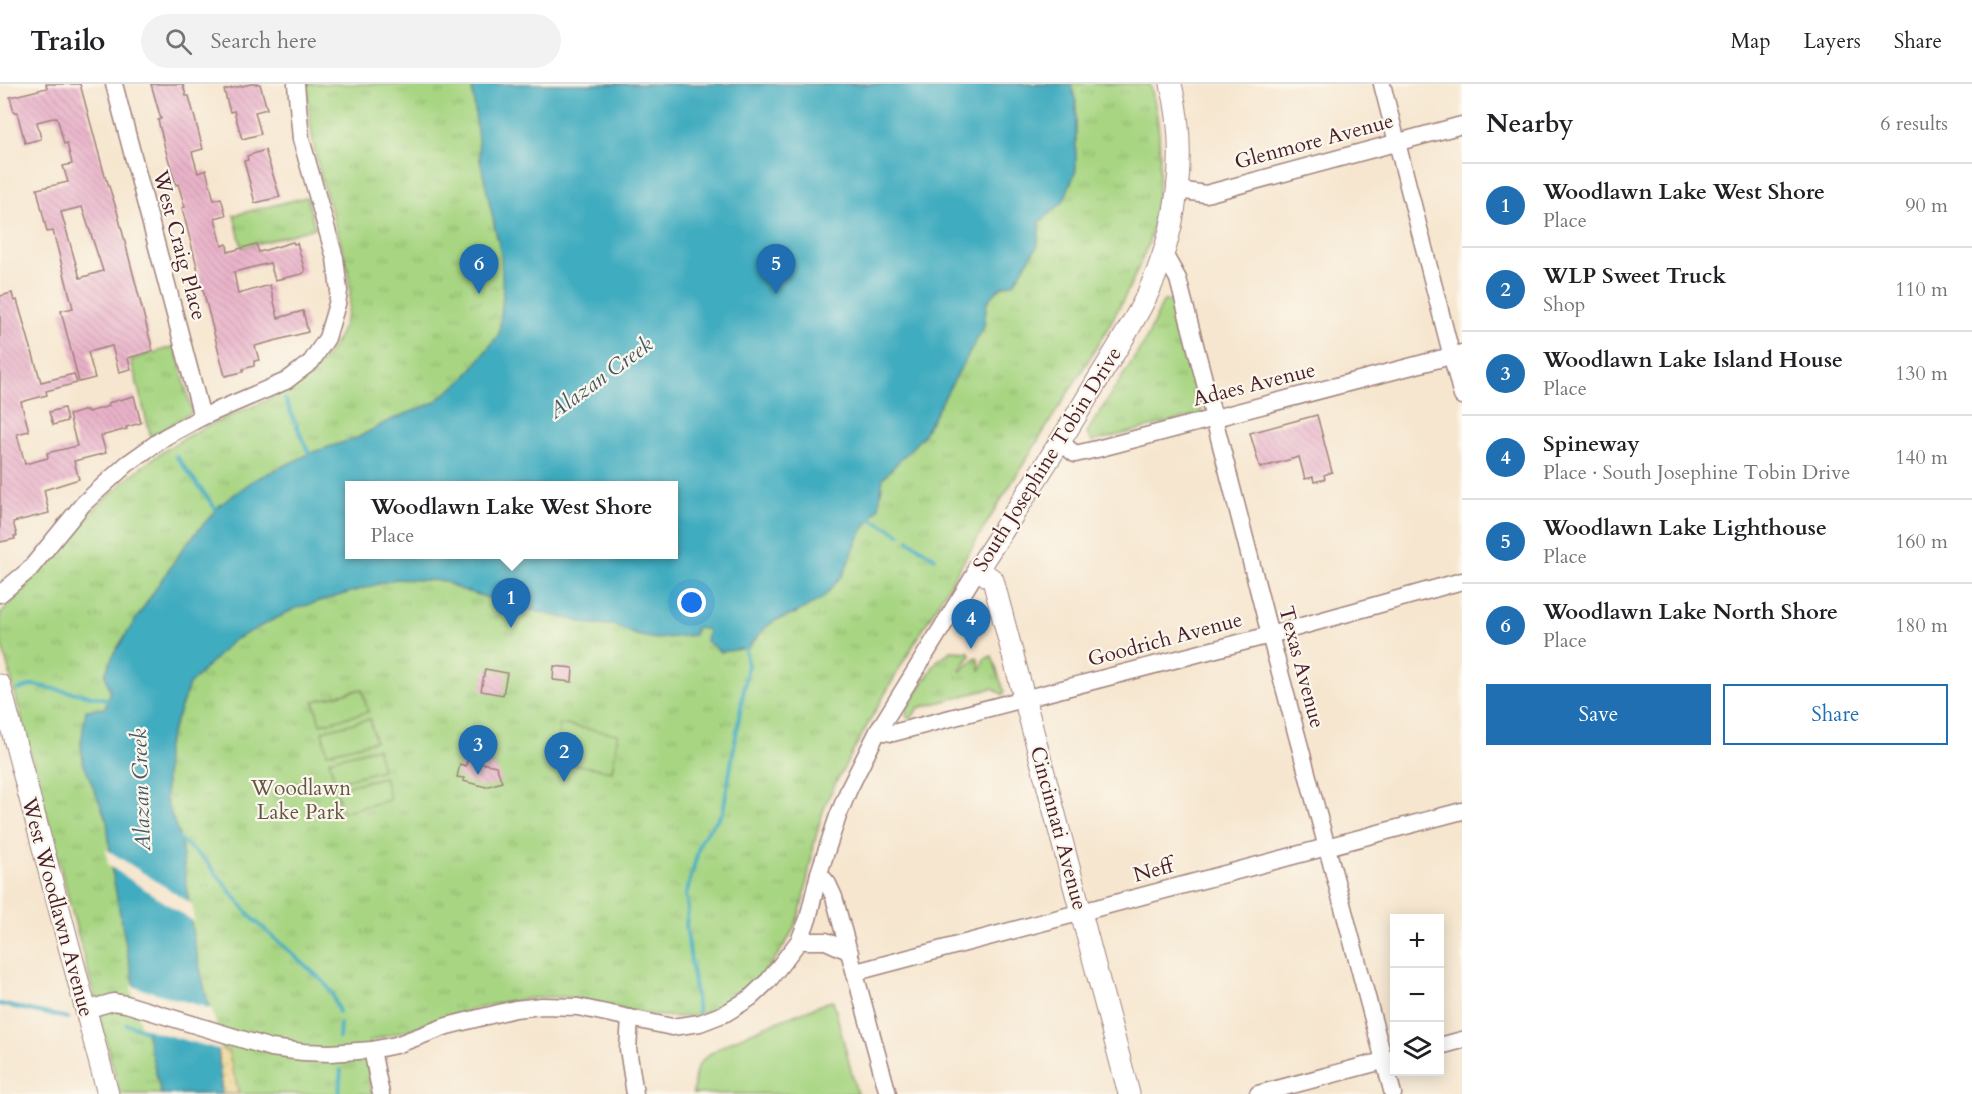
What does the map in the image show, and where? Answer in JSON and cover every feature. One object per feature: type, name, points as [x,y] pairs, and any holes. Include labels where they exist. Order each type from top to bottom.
[{"type":"street","name":"West Craig Place","points":[[114,84],[202,417]]},
{"type":"street","points":[[0,594],[29,570],[83,504],[127,464],[165,437],[202,417],[286,381],[311,362],[327,338],[339,291],[335,258],[301,139],[296,84]]},
{"type":"street","name":"South Josephine Tobin Drive","points":[[86,1010],[113,1002],[126,1004],[272,1048],[330,1053],[372,1050],[396,1045],[459,1023],[516,1009],[542,1006],[578,1007],[672,1027],[700,1023],[726,1013],[750,998],[769,980],[799,941],[808,919],[819,873],[849,789],[878,731],[1060,442],[1148,294],[1164,254],[1178,190],[1177,119],[1171,84]]},
{"type":"street","points":[[1382,84],[1457,355],[1462,396]]},
{"type":"street","name":"Glenmore Avenue","points":[[1178,190],[1206,194],[1462,125]]},
{"type":"street","name":"Texas Avenue","points":[[1164,254],[1178,279],[1327,847],[1389,1059],[1393,1094]]},
{"type":"street","name":"Adaes Avenue","points":[[1060,442],[1075,454],[1457,355]]},
{"type":"street","name":"Cincinnati Avenue","points":[[978,569],[993,580],[1129,1094]]},
{"type":"street","name":"Goodrich Avenue","points":[[878,731],[893,733],[1270,635],[1462,581]]},
{"type":"street","name":"West Woodlawn Avenue","points":[[0,685],[108,1094]]},
{"type":"street","name":"Neff","points":[[856,972],[1462,811]]},
{"type":"street","points":[[819,873],[828,884],[834,897],[888,1094]]},
{"type":"street","points":[[799,941],[826,941],[850,952]]},
{"type":"street","points":[[630,1018],[628,1049],[635,1094]]},
{"type":"street","points":[[1444,1045],[1462,1040]]},
{"type":"street","points":[[372,1050],[381,1094]]},
{"type":"street","points":[[1258,1094],[1389,1059]]},
{"type":"green space","name":"Woodlawn Lake Park","points":[[307,84],[1150,84],[1157,115],[1160,162],[1149,240],[1127,291],[1103,336],[902,665],[832,789],[814,845],[800,912],[787,941],[757,979],[733,999],[717,1008],[700,1014],[683,1016],[649,1014],[562,997],[513,1001],[465,1012],[370,1041],[368,1070],[372,1094],[120,1094],[0,637],[0,615],[83,521],[138,470],[171,446],[198,431],[262,403],[296,385],[324,359],[336,341],[348,311],[350,284],[346,261],[315,152]]},
{"type":"green space","points":[[307,197],[315,228],[242,248],[234,215]]},
{"type":"green space","points":[[1166,300],[1174,303],[1201,414],[1092,442],[1087,434],[1089,429],[1147,338]]},
{"type":"green space","points":[[175,346],[192,412],[151,437],[131,360]]},
{"type":"green space","points":[[951,651],[969,652],[970,656],[960,669],[961,671],[976,657],[980,671],[984,659],[992,656],[1004,691],[1003,695],[993,688],[918,708],[911,719],[907,718],[906,709],[937,661]]},
{"type":"green space","points":[[362,689],[368,712],[320,724],[314,701]]},
{"type":"green space","points":[[370,719],[375,741],[327,753],[322,731]]},
{"type":"green space","points":[[560,724],[618,734],[612,771],[554,761]]},
{"type":"green space","points":[[377,748],[382,770],[335,782],[329,760]]},
{"type":"green space","points":[[384,777],[390,800],[342,812],[336,789]]},
{"type":"green space","points":[[833,1000],[857,1094],[693,1094],[697,1070],[709,1054],[762,1028]]},
{"type":"sand","points":[[218,1048],[228,1051],[239,1094],[222,1094]]},
{"type":"water","name":"Alazan Creek","points":[[472,84],[1071,84],[1076,102],[1076,170],[1063,202],[1040,222],[1038,245],[1014,283],[1001,287],[987,302],[984,327],[922,437],[883,478],[879,507],[860,535],[843,575],[823,598],[794,614],[774,621],[748,648],[721,652],[706,641],[708,630],[696,627],[694,635],[656,639],[636,635],[613,625],[590,624],[518,607],[459,589],[444,581],[395,579],[294,609],[232,641],[189,685],[166,748],[166,800],[181,841],[193,937],[218,1048],[222,1094],[161,1094],[129,962],[112,871],[107,821],[83,762],[81,743],[86,710],[105,708],[110,691],[105,674],[114,653],[184,547],[220,505],[254,480],[313,452],[357,438],[388,421],[433,403],[464,379],[499,334],[503,296],[501,255],[480,160]]},
{"type":"pier","points":[[106,849],[192,904],[194,922],[108,865]]},
{"type":"pier","points":[[131,986],[212,1009],[221,1050],[141,1028]]},
{"type":"building","points":[[46,84],[80,84],[106,180],[117,211],[153,351],[128,358],[131,369],[119,372],[112,346],[88,352],[95,378],[79,382],[61,311],[73,308],[53,231],[47,232],[37,189],[68,182],[63,166],[72,164],[67,143],[64,144],[57,117],[37,122],[41,139],[25,143],[17,112],[14,112],[10,97],[47,88]],"holes":[[[82,207],[103,271],[80,278],[61,212]]]},
{"type":"building","points":[[151,84],[183,84],[186,96],[189,96],[203,149],[192,152],[198,173],[206,170],[214,200],[221,198],[226,215],[215,218],[222,246],[227,244],[228,252],[256,244],[259,252],[293,242],[297,243],[305,271],[302,274],[275,280],[270,263],[234,272],[238,294],[270,285],[278,318],[303,311],[308,332],[255,346],[259,360],[254,361],[254,366],[243,369],[243,372],[225,376],[182,208],[185,207],[165,148],[158,120],[161,119]]},
{"type":"building","points":[[260,84],[267,109],[255,112],[261,134],[242,139],[234,111],[230,112],[224,90]]},
{"type":"building","points":[[265,150],[280,197],[255,203],[244,161],[248,160],[247,156]]},
{"type":"building","points":[[12,293],[14,301],[17,300],[41,382],[74,374],[77,383],[46,391],[47,395],[21,402],[29,431],[17,434],[25,464],[48,458],[47,453],[77,446],[69,415],[109,406],[108,403],[134,396],[141,423],[101,436],[106,453],[74,461],[79,479],[44,490],[49,513],[13,522],[17,536],[14,536],[15,539],[0,542],[0,296]]},
{"type":"building","points":[[64,408],[67,421],[53,425],[49,412]]},
{"type":"building","points":[[1317,415],[1332,472],[1324,475],[1325,479],[1314,482],[1313,477],[1305,479],[1299,457],[1260,468],[1250,433]]},
{"type":"building","points":[[554,666],[573,668],[572,682],[553,680]]},
{"type":"building","points":[[485,669],[507,673],[503,695],[481,691]]},
{"type":"building","points":[[467,760],[496,766],[502,782],[486,787],[463,781],[464,778],[457,777],[460,764],[466,766]]},
{"type":"waterway","points":[[285,399],[310,456]]},
{"type":"waterway","points":[[176,456],[219,513]]},
{"type":"waterway","points":[[871,519],[900,534]]},
{"type":"waterway","points":[[908,540],[935,558]]},
{"type":"waterway","points":[[698,1012],[686,925],[688,910],[686,895],[701,840],[723,812],[748,665],[745,645]]},
{"type":"waterway","points":[[18,690],[33,685],[102,698],[111,702]]},
{"type":"waterway","points":[[178,838],[206,861],[252,918],[324,982],[332,993],[339,1012]]},
{"type":"waterway","points":[[0,1004],[68,1018]]},
{"type":"waterway","points":[[126,1024],[148,1031]]},
{"type":"waterway","points":[[339,1038],[340,1024]]},
{"type":"waterway","points":[[339,1094],[341,1070]]},
{"type":"place","name":"Woodlawn Lake North Shore","points":[[479,294]]},
{"type":"place","name":"Woodlawn Lake Lighthouse","points":[[776,294]]},
{"type":"place","name":"Woodlawn Lake West Shore","points":[[511,628]]},
{"type":"place","name":"Spineway","points":[[971,649]]},
{"type":"place","name":"Woodlawn Lake Island House","points":[[478,775]]},
{"type":"place","name":"WLP Sweet Truck","points":[[564,782]]}]
